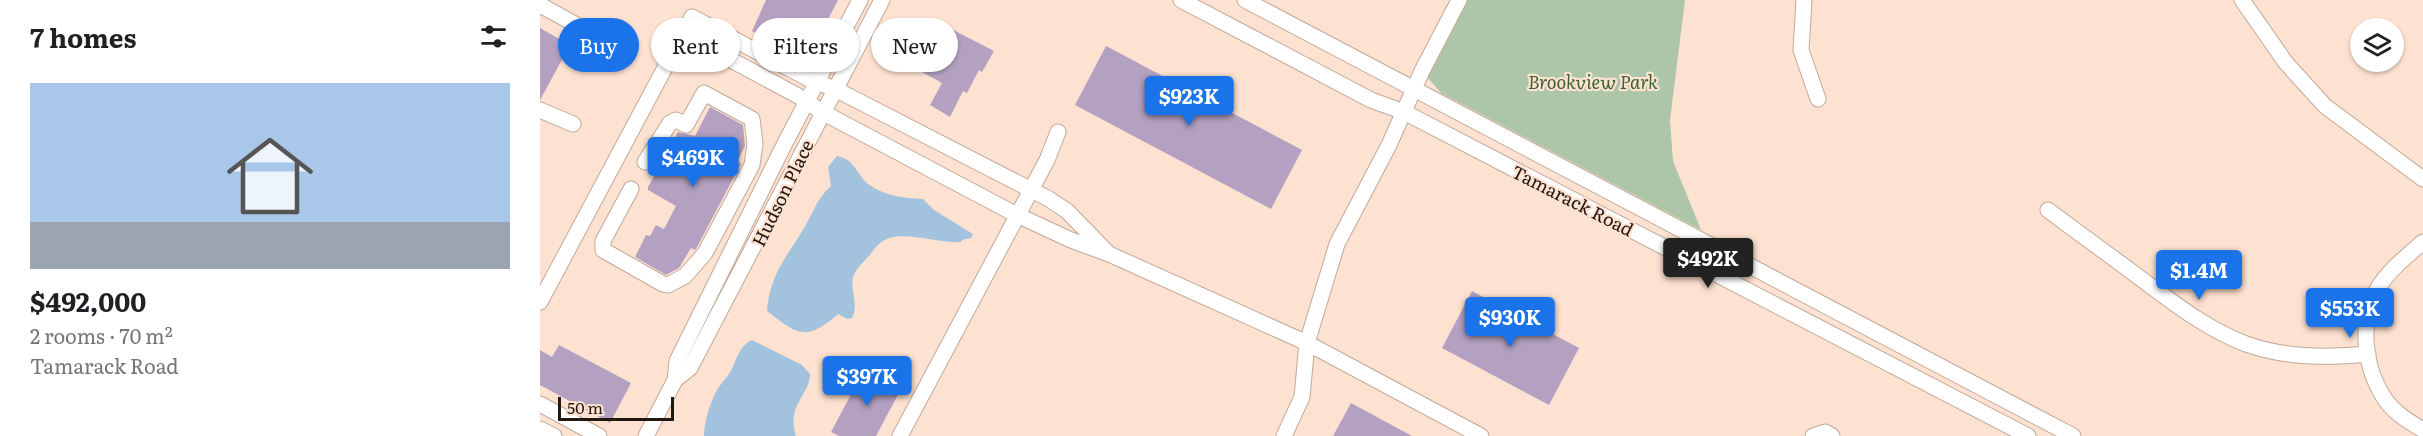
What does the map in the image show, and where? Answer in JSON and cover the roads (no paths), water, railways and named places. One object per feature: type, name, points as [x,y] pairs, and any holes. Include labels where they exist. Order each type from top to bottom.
[{"type":"street","name":"Hudson Place","points":[[646,436],[675,380],[677,361],[816,82],[860,0]]},
{"type":"street","name":"Hudson Place","points":[[675,380],[690,368],[765,228],[834,88],[882,0]]},
{"type":"street","name":"Tamarack Road","points":[[1181,0],[1371,100],[1404,112],[2028,436]]},
{"type":"street","name":"Tamarack Road","points":[[1245,0],[2073,436]]},
{"type":"street","points":[[1284,436],[1302,397],[1307,343],[1337,244],[1459,0]]},
{"type":"street","points":[[1804,0],[1801,50],[1818,99]]},
{"type":"street","points":[[2242,0],[2286,63],[2325,106],[2423,179]]},
{"type":"street","points":[[540,5],[564,18]]},
{"type":"street","points":[[740,42],[1031,190],[1067,211],[1109,254]]},
{"type":"street","points":[[740,65],[807,101],[822,112],[1017,215],[1307,343],[1481,436]]},
{"type":"street","points":[[540,302],[662,72]]},
{"type":"street","points":[[631,189],[603,241],[603,250],[664,285],[680,279],[695,267],[705,253],[752,165],[755,144],[752,119],[704,93],[686,125],[676,120],[670,123],[645,162]]},
{"type":"street","points":[[540,110],[573,124]]},
{"type":"street","points":[[900,436],[1047,160],[1058,132]]},
{"type":"street","points":[[2048,210],[2195,319],[2223,334],[2247,344],[2295,355],[2333,357],[2368,354]]},
{"type":"street","points":[[2423,242],[2391,271],[2378,289],[2365,327],[2368,354],[2378,387],[2388,404],[2405,420],[2423,430]]},
{"type":"street","points":[[540,404],[599,436]]},
{"type":"street","points":[[540,429],[554,436]]},
{"type":"street","points":[[1813,436],[1825,432],[1832,436]]},
{"type":"water","points":[[837,156],[848,160],[864,180],[874,188],[894,196],[923,199],[934,210],[973,234],[971,238],[961,242],[900,236],[883,241],[860,265],[853,277],[855,308],[852,318],[847,319],[838,314],[818,329],[802,332],[787,326],[767,311],[769,296],[783,261],[819,201],[831,186],[828,167]]},
{"type":"water","points":[[752,340],[802,365],[810,374],[794,416],[796,436],[704,436],[706,419],[714,395],[731,371],[741,349]]},
{"type":"park label","name":"Brookview Park","points":[[1593,81]]}]
